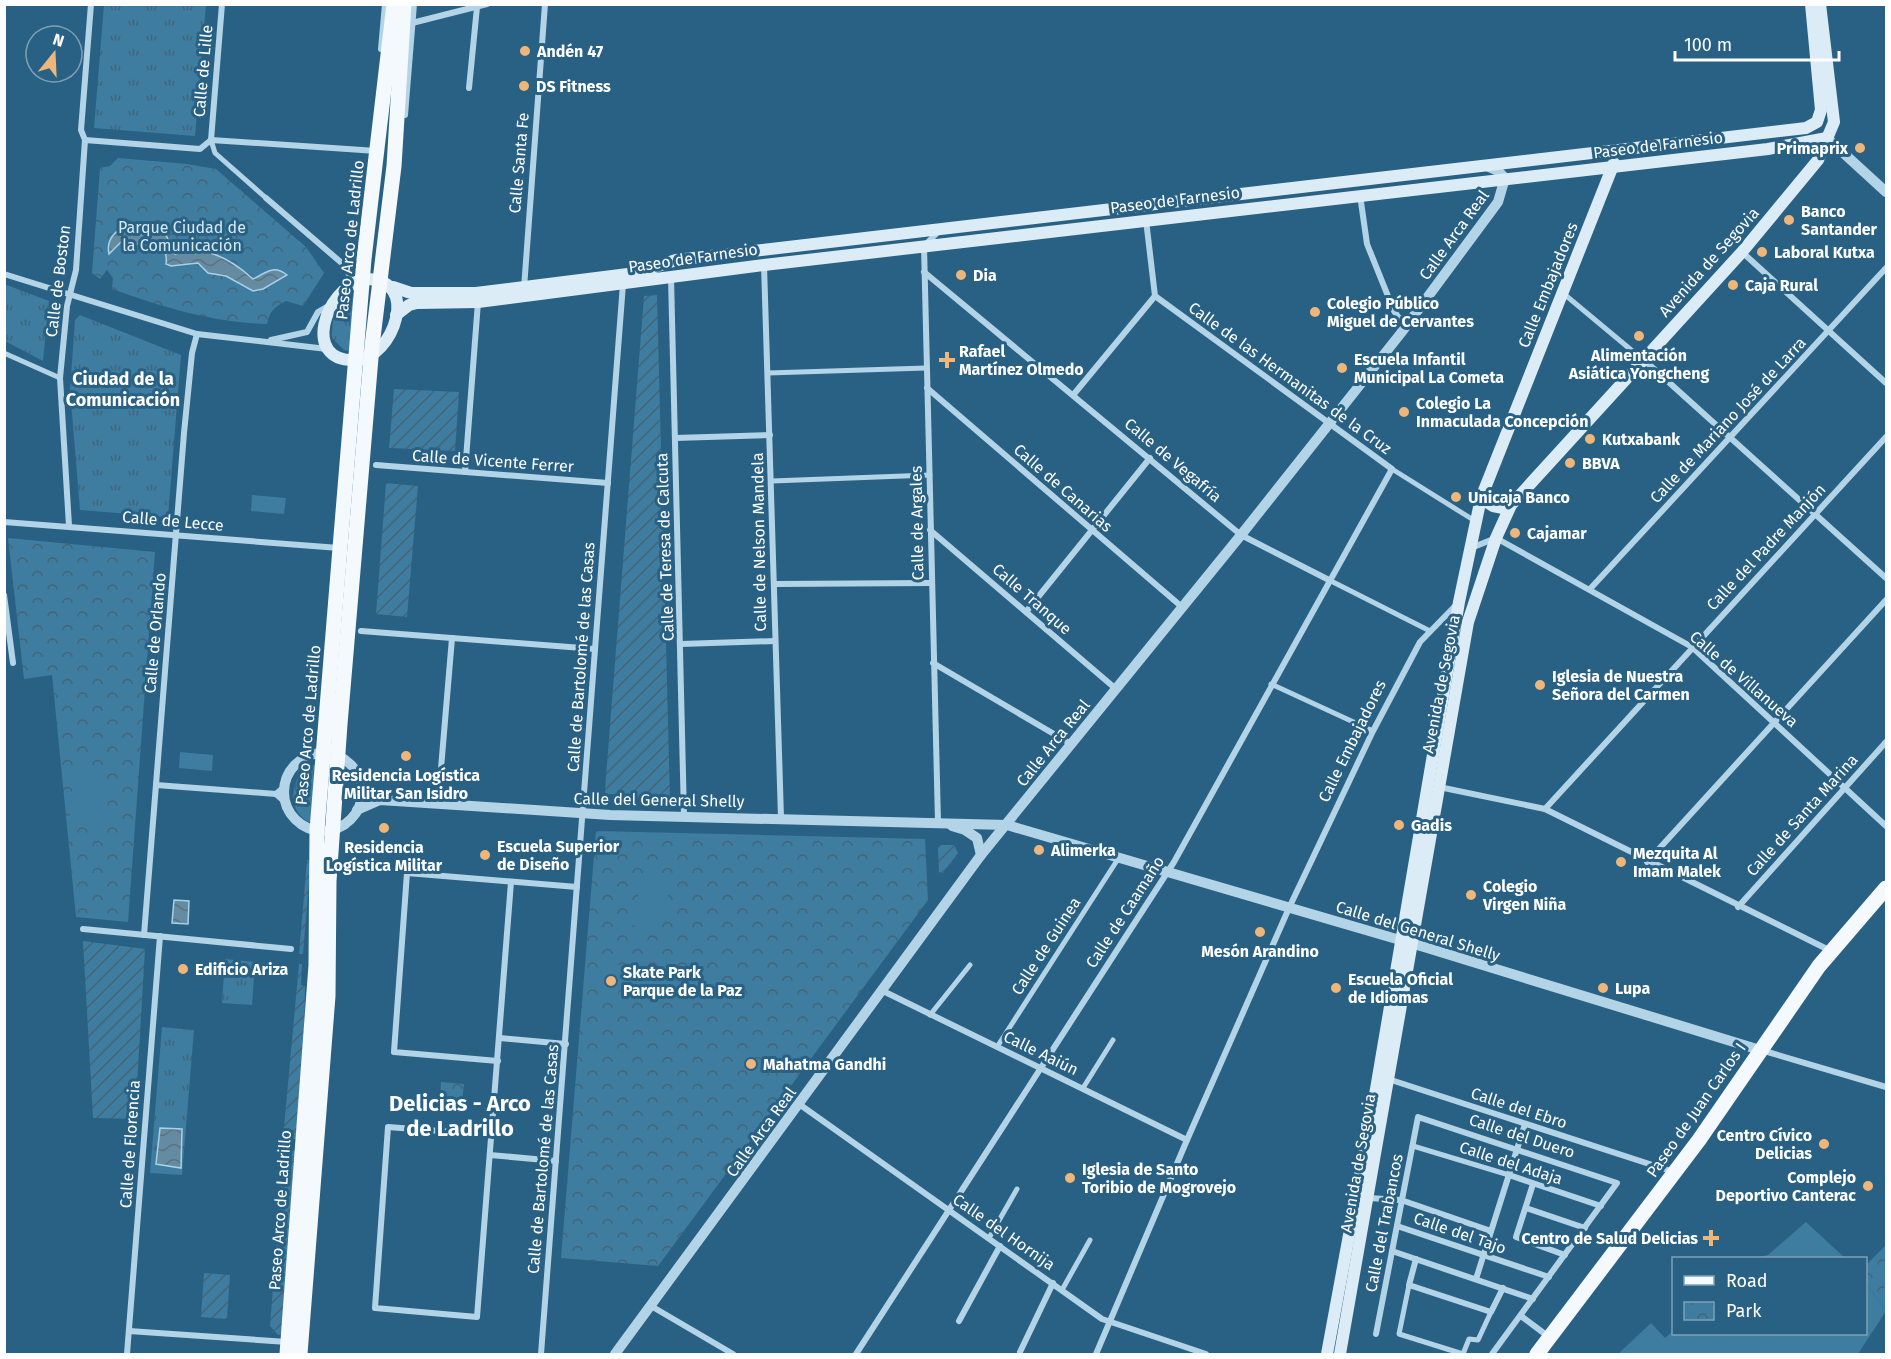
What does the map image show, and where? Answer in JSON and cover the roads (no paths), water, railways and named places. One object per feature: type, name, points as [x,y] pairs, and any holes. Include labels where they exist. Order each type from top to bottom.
[{"type":"main road","name":"Paseo Arco de Ladrillo","points":[[300,1354],[328,996],[329,881],[334,829],[331,754],[340,548],[356,360],[358,280],[377,152],[394,4]]},
{"type":"main road","name":"Paseo Arco de Ladrillo","points":[[287,1348],[316,965],[317,830],[331,754],[371,356],[386,283],[404,4]]},
{"type":"main road","points":[[1806,128],[1817,122],[1821,110],[1811,4]]},
{"type":"main road","name":"Avenida de Segovia","points":[[1327,1354],[1383,1048],[1439,787],[1468,622],[1496,538],[1508,509],[1642,359],[1742,252],[1811,171],[1834,122],[1820,4]]},
{"type":"main road","name":"Paseo de Farnesio","points":[[396,315],[409,305],[417,303],[478,302],[525,291],[636,273],[676,260],[1806,128]]},
{"type":"main road","points":[[1806,128],[1827,138]]},
{"type":"main road","name":"Paseo de Farnesio","points":[[358,280],[386,283],[411,294],[525,291],[623,284],[671,276],[924,246],[1612,167],[1793,145],[1827,138]]},
{"type":"main road","name":"Calle Embajadores","points":[[1459,602],[1481,498],[1612,167],[1616,160],[1631,149]]},
{"type":"main road","points":[[358,280],[332,304],[323,326],[322,336],[329,349],[342,358],[356,360],[371,356],[384,342],[396,315],[398,301],[386,283]]},
{"type":"main road","points":[[1481,498],[1493,506],[1508,509]]},
{"type":"main road","name":"Avenida de Segovia","points":[[1340,1354],[1389,1080],[1406,942],[1459,602]]},
{"type":"main road","name":"Paseo de Juan Carlos I","points":[[1537,1354],[1675,1173],[1831,951],[1887,888]]},
{"type":"street","name":"Calle de Boston","points":[[69,526],[60,378],[67,306],[76,270],[86,140],[81,130],[91,4]]},
{"type":"street","name":"Calle de Lille","points":[[211,140],[222,4]]},
{"type":"street","name":"Paseo Arco de Ladrillo","points":[[382,112],[379,83],[385,4]]},
{"type":"street","name":"Paseo Arco de Ladrillo","points":[[394,166],[402,151],[414,4]]},
{"type":"street","points":[[412,22],[487,4]]},
{"type":"street","name":"Calle Santa Fe","points":[[525,291],[545,4]]},
{"type":"street","points":[[469,88],[477,7]]},
{"type":"street","points":[[1827,138],[1887,192]]},
{"type":"street","points":[[86,140],[200,148],[211,140],[377,152]]},
{"type":"street","points":[[211,140],[215,153],[266,198]]},
{"type":"street","name":"Calle Arca Real","points":[[615,1354],[884,991],[981,855],[1329,424],[1498,202],[1503,193],[1504,178],[1498,171],[1484,165]]},
{"type":"street","points":[[1360,195],[1367,244],[1372,261],[1394,311],[1399,318],[1411,319]]},
{"type":"street","name":"Paseo Arco de Ladrillo","points":[[266,198],[344,265],[358,280]]},
{"type":"street","points":[[1074,394],[1155,296],[1146,220]]},
{"type":"street","points":[[924,246],[940,229]]},
{"type":"street","name":"Calle de Argales","points":[[924,246],[938,822]]},
{"type":"street","points":[[1742,252],[1887,383]]},
{"type":"street","name":"Calle de Nelson Mandela","points":[[764,265],[781,818]]},
{"type":"street","name":"Calle de Mariano José de Larra","points":[[1590,589],[1887,268]]},
{"type":"street","name":"Calle de Vegafría","points":[[924,272],[1074,394],[1241,535],[1430,631]]},
{"type":"street","points":[[4,274],[72,293],[197,334],[329,349]]},
{"type":"street","name":"Calle de Teresa de Calcuta","points":[[671,276],[684,816]]},
{"type":"street","name":"Calle de Bartolomé de las Casas","points":[[541,1354],[623,284]]},
{"type":"street","points":[[1562,293],[1732,437],[1887,578]]},
{"type":"street","name":"Calle de las Hermanitas de la Cruz","points":[[1155,296],[1392,469],[1476,521]]},
{"type":"street","points":[[465,472],[478,302]]},
{"type":"street","points":[[262,341],[307,332],[318,312],[332,304]]},
{"type":"street","name":"Calle de Orlando","points":[[144,935],[187,399],[197,334]]},
{"type":"street","points":[[4,352],[60,378]]},
{"type":"street","points":[[768,373],[926,368]]},
{"type":"street","name":"Calle de Canarias","points":[[927,388],[1182,607]]},
{"type":"street","points":[[675,438],[770,435]]},
{"type":"street","name":"Calle del Padre Manjón","points":[[1545,809],[1887,437]]},
{"type":"street","points":[[1026,612],[1150,458]]},
{"type":"street","name":"Calle de Vicente Ferrer","points":[[376,465],[608,483]]},
{"type":"street","name":"Calle de Caamaño","points":[[856,1354],[1166,873],[1392,469]]},
{"type":"street","points":[[772,481],[930,476]]},
{"type":"street","name":"Calle de Lecce","points":[[4,522],[340,548]]},
{"type":"street","name":"Calle Tranque","points":[[930,530],[1116,689]]},
{"type":"street","points":[[1470,549],[1496,538]]},
{"type":"street","name":"Calle de Villanueva","points":[[1496,538],[1692,647],[1887,826]]},
{"type":"street","points":[[774,584],[931,583]]},
{"type":"street","points":[[4,595],[13,663]]},
{"type":"street","points":[[1647,862],[1887,600]]},
{"type":"street","name":"Calle Embajadores","points":[[1096,1354],[1289,908],[1373,731],[1420,642],[1459,602]]},
{"type":"street","points":[[361,631],[595,649]]},
{"type":"street","points":[[438,804],[452,638]]},
{"type":"street","points":[[681,644],[775,641]]},
{"type":"street","points":[[933,663],[1071,744]]},
{"type":"street","points":[[1271,684],[1373,731]]},
{"type":"street","name":"Calle de Santa Marina","points":[[1738,907],[1887,742]]},
{"type":"street","points":[[280,791],[294,765],[313,754],[331,754],[351,765],[361,783],[380,800]]},
{"type":"street","points":[[357,810],[361,798],[361,783]]},
{"type":"street","points":[[156,785],[280,791]]},
{"type":"street","points":[[1439,787],[1545,809],[1647,862],[1831,951]]},
{"type":"street","points":[[280,791],[300,823],[317,830],[334,829]]},
{"type":"street","name":"Calle del General Shelly","points":[[334,829],[350,820],[357,810],[380,800],[583,814],[1007,825],[1887,1087]]},
{"type":"street","name":"Calle del General Shelly","points":[[938,822],[972,834],[980,845],[981,855]]},
{"type":"street","name":"Calle de Guinea","points":[[997,1047],[1118,859]]},
{"type":"street","points":[[498,1061],[394,1052],[407,873],[577,887]]},
{"type":"street","points":[[492,1135],[388,1127],[375,1308],[477,1317],[500,1038],[511,882]]},
{"type":"street","points":[[83,929],[291,949]]},
{"type":"street","name":"Calle de Florencia","points":[[127,1354],[160,936]]},
{"type":"street","points":[[930,1015],[970,965]]},
{"type":"street","name":"Calle Aaiún","points":[[884,991],[1187,1140]]},
{"type":"street","points":[[500,1038],[566,1044]]},
{"type":"street","points":[[1083,1088],[1113,1040]]},
{"type":"street","points":[[1383,1048],[1383,1074],[1389,1080]]},
{"type":"street","name":"Calle del Ebro","points":[[1389,1080],[1675,1173]]},
{"type":"street","name":"Calle del Hornija","points":[[799,1104],[1111,1323],[1206,1354]]},
{"type":"street","name":"Calle del Trabancos","points":[[1376,1334],[1418,1117]]},
{"type":"street","name":"Calle del Duero","points":[[1418,1117],[1617,1183],[1601,1206]]},
{"type":"street","points":[[1476,1279],[1525,1124]]},
{"type":"street","name":"Calle del Adaja","points":[[1413,1146],[1601,1206]]},
{"type":"street","points":[[490,1155],[556,1161]]},
{"type":"street","points":[[1533,1184],[1516,1237],[1565,1255]]},
{"type":"street","points":[[989,1238],[1017,1189]]},
{"type":"street","points":[[1369,1198],[1401,1200],[1491,1231]]},
{"type":"street","points":[[1492,1354],[1601,1206]]},
{"type":"street","points":[[1526,1208],[1585,1228]]},
{"type":"street","name":"Calle del Tajo","points":[[1397,1226],[1549,1276]]},
{"type":"street","points":[[1062,1290],[1090,1240]]},
{"type":"street","points":[[959,1321],[1000,1246]]},
{"type":"street","points":[[1392,1251],[1533,1299]]},
{"type":"street","points":[[1416,1259],[1399,1334],[1463,1354],[1469,1339],[1478,1340],[1503,1288]]},
{"type":"street","points":[[1020,1352],[1053,1283]]},
{"type":"street","points":[[1409,1285],[1491,1312]]},
{"type":"street","points":[[651,1306],[732,1354]]},
{"type":"street","points":[[1521,1316],[1550,1338]]},
{"type":"street","points":[[129,1331],[261,1340],[287,1348],[302,1328]]},
{"type":"water","points":[[127,227],[140,235],[155,231],[165,233],[175,254],[196,251],[217,255],[253,279],[274,270],[287,275],[263,289],[253,291],[226,276],[208,273],[198,263],[171,266],[166,264],[165,251],[152,240],[135,246],[121,242],[109,254],[108,249],[112,237]]},
{"type":"water","points":[[174,900],[189,901],[188,924],[172,923]]},
{"type":"water","points":[[160,1128],[182,1129],[181,1168],[156,1164]]},
{"type":"place","name":"Andén 47","points":[[525,51]]},
{"type":"place","name":"DS Fitness","points":[[524,86]]},
{"type":"place","name":"Primaprix","points":[[1860,148]]},
{"type":"place","name":"Banco Santander","points":[[1789,220]]},
{"type":"place","name":"Laboral Kutxa","points":[[1762,252]]},
{"type":"place","name":"Dia","points":[[961,275]]},
{"type":"place","name":"Caja Rural","points":[[1733,285]]},
{"type":"place","name":"Colegio Público Miguel de Cervantes","points":[[1315,312]]},
{"type":"place","name":"Alimentación Asiática Yongcheng","points":[[1639,336]]},
{"type":"place","name":"Rafael Martínez Olmedo","points":[[947,360]]},
{"type":"place","name":"Escuela Infantil Municipal La Cometa","points":[[1342,368]]},
{"type":"place","name":"Colegio La Inmaculada Concepción","points":[[1404,412]]},
{"type":"place","name":"Kutxabank","points":[[1590,439]]},
{"type":"place","name":"BBVA","points":[[1570,463]]},
{"type":"place","name":"Unicaja Banco","points":[[1456,497]]},
{"type":"place","name":"Cajamar","points":[[1515,533]]},
{"type":"place","name":"Iglesia de Nuestra Señora del Carmen","points":[[1540,685]]},
{"type":"place","name":"Residencia Logística Militar San Isidro","points":[[406,756]]},
{"type":"place","name":"Gadis","points":[[1399,825]]},
{"type":"place","name":"Residencia Logística Militar","points":[[384,828]]},
{"type":"place","name":"Alimerka","points":[[1039,850]]},
{"type":"place","name":"Escuela Superior de Diseño","points":[[485,855]]},
{"type":"place","name":"Mezquita Al Imam Malek","points":[[1621,862]]},
{"type":"place","name":"Colegio Virgen Niña","points":[[1471,895]]},
{"type":"place","name":"Mesón Arandino","points":[[1260,932]]},
{"type":"place","name":"Edificio Ariza","points":[[183,969]]},
{"type":"place","name":"Skate Park Parque de la Paz","points":[[611,981]]},
{"type":"place","name":"Escuela Oficial de Idiomas","points":[[1336,988]]},
{"type":"place","name":"Lupa","points":[[1603,988]]},
{"type":"place","name":"Mahatma Gandhi","points":[[751,1064]]},
{"type":"place","name":"Centro Cívico Delicias","points":[[1824,1144]]},
{"type":"place","name":"Iglesia de Santo Toribio de Mogrovejo","points":[[1070,1178]]},
{"type":"place","name":"Complejo Deportivo Canterac","points":[[1868,1186]]},
{"type":"place","name":"Centro de Salud Delicias","points":[[1711,1238]]},
{"type":"district","name":"Ciudad de la Comunicación","points":[[123,389]]},
{"type":"district","name":"Delicias - Arco de Ladrillo","points":[[460,1116]]},
{"type":"park label","name":"Parque Ciudad de la Comunicación","points":[[182,236]]}]
